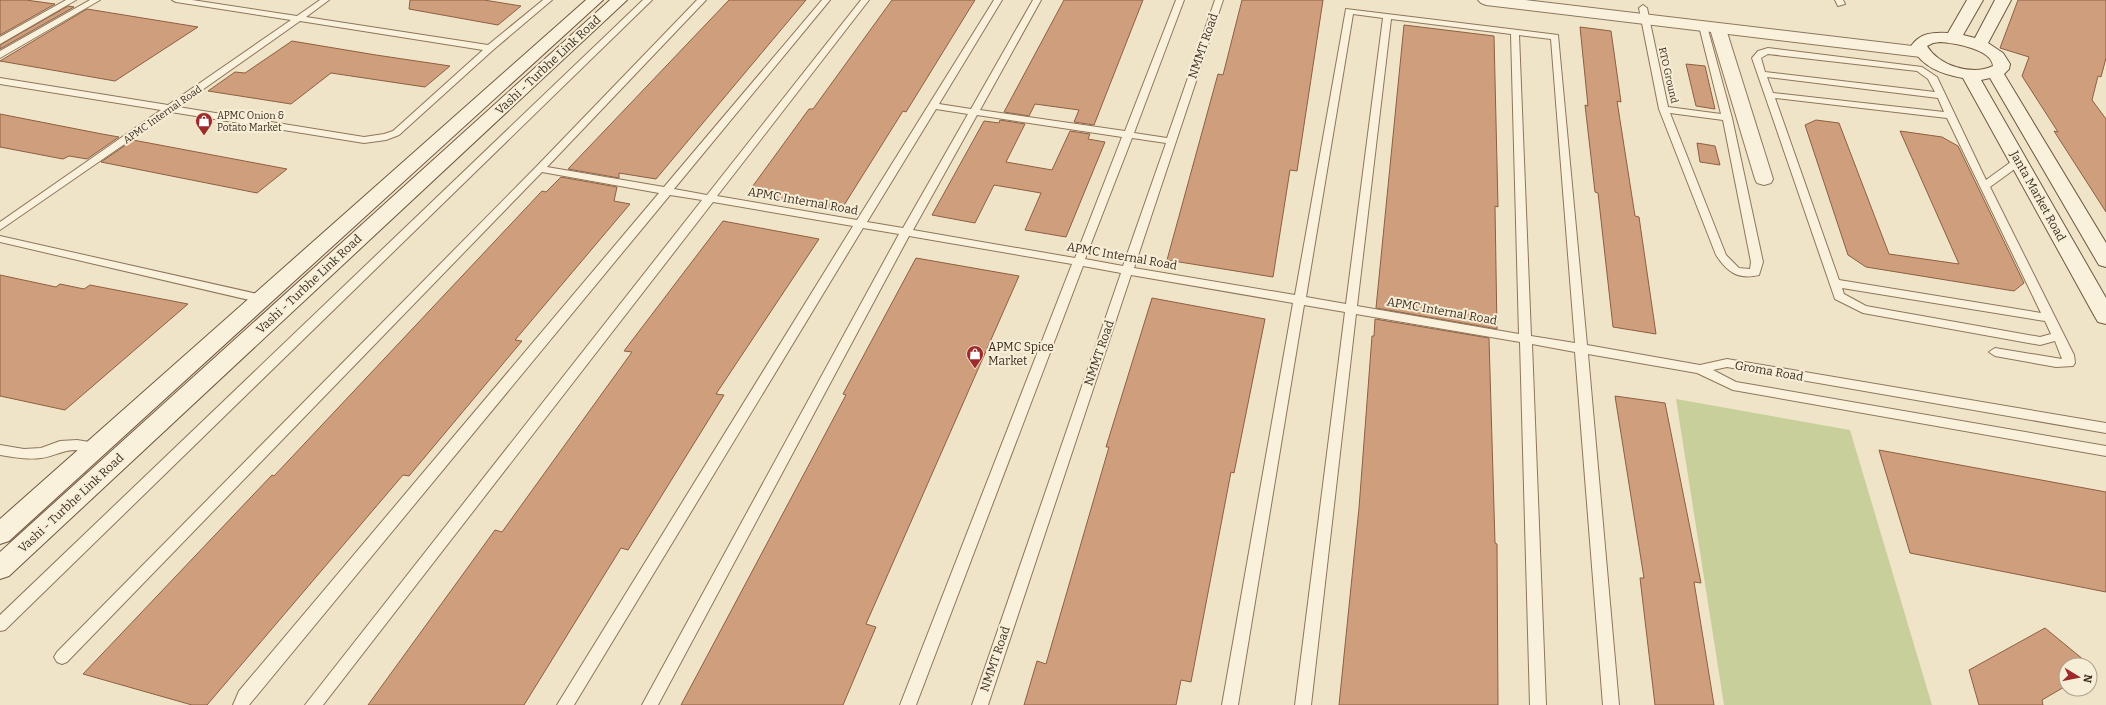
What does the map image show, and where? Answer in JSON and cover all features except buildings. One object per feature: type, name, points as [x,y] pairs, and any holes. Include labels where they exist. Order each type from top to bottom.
[{"type":"main road","name":"Vashi - Turbhe Link Road","points":[[0,534],[596,0]]},
{"type":"main road","name":"Vashi - Turbhe Link Road","points":[[0,568],[619,0]]},
{"type":"main road","points":[[1486,0],[1644,14],[1921,47],[1940,66],[1970,74],[1995,73],[2001,69],[2002,64],[1994,54],[1979,45],[1953,38],[1940,37],[1921,47],[1710,27],[1644,14],[1572,0]]},
{"type":"main road","points":[[1953,38],[1975,0]]},
{"type":"main road","points":[[1979,45],[2003,0]]},
{"type":"main road","points":[[1710,27],[1764,178]]},
{"type":"main road","name":"Janta Market Road","points":[[1995,73],[2106,260]]},
{"type":"main road","name":"Janta Market Road","points":[[1970,74],[2106,317]]},
{"type":"main road","points":[[262,299],[288,304]]},
{"type":"lane","points":[[0,41],[72,0]]},
{"type":"lane","points":[[0,55],[96,0]]},
{"type":"lane","points":[[176,0],[490,48]]},
{"type":"lane","name":"APMC Internal Road","points":[[0,227],[325,0]]},
{"type":"lane","points":[[0,81],[364,140],[375,140],[396,133],[490,48],[548,0]]},
{"type":"lane","points":[[0,624],[648,0]]},
{"type":"lane","points":[[62,657],[540,169],[702,0]]},
{"type":"lane","points":[[241,705],[245,696],[826,0]]},
{"type":"lane","points":[[313,705],[865,0]]},
{"type":"lane","points":[[565,705],[998,0]]},
{"type":"lane","points":[[650,705],[906,232],[1037,0]]},
{"type":"lane","points":[[908,705],[1180,0]]},
{"type":"lane","name":"NMMT Road","points":[[980,705],[1219,0]]},
{"type":"lane","points":[[1230,705],[1349,11],[1556,38],[1611,705]]},
{"type":"lane","name":"RTO Ground","points":[[1644,14],[1664,109],[1727,118]]},
{"type":"lane","points":[[1303,705],[1387,16]]},
{"type":"lane","points":[[1664,109],[1721,255],[1728,266],[1738,273],[1746,274],[1755,272],[1757,262],[1710,27]]},
{"type":"lane","points":[[1515,32],[1538,705]]},
{"type":"lane","points":[[1996,352],[2056,363],[2069,363],[2068,355],[1932,77],[1919,69],[1768,51],[1761,53],[1756,58],[1839,296],[1863,309],[2040,341],[2058,336]]},
{"type":"lane","points":[[1762,74],[1941,96]]},
{"type":"lane","points":[[1769,95],[1951,116]]},
{"type":"lane","points":[[934,106],[1171,141]]},
{"type":"lane","points":[[1984,186],[2019,161]]},
{"type":"lane","name":"APMC Internal Road","points":[[540,169],[1700,369]]},
{"type":"lane","points":[[0,239],[262,299]]},
{"type":"lane","points":[[1834,283],[2049,318]]},
{"type":"lane","name":"Groma Road","points":[[1700,369],[1728,363],[2106,428]]},
{"type":"lane","name":"Groma Road","points":[[1700,369],[1732,386],[2106,451]]},
{"type":"lane","points":[[0,450],[24,454],[42,453],[60,446],[77,445],[97,448]]},
{"type":"green space","points":[[1676,399],[1850,430],[1932,705],[1724,705]]},
{"type":"place","name":"APMC Onion & Potato Market","points":[[204,136]]},
{"type":"place","name":"APMC Spice Market","points":[[975,369]]}]
